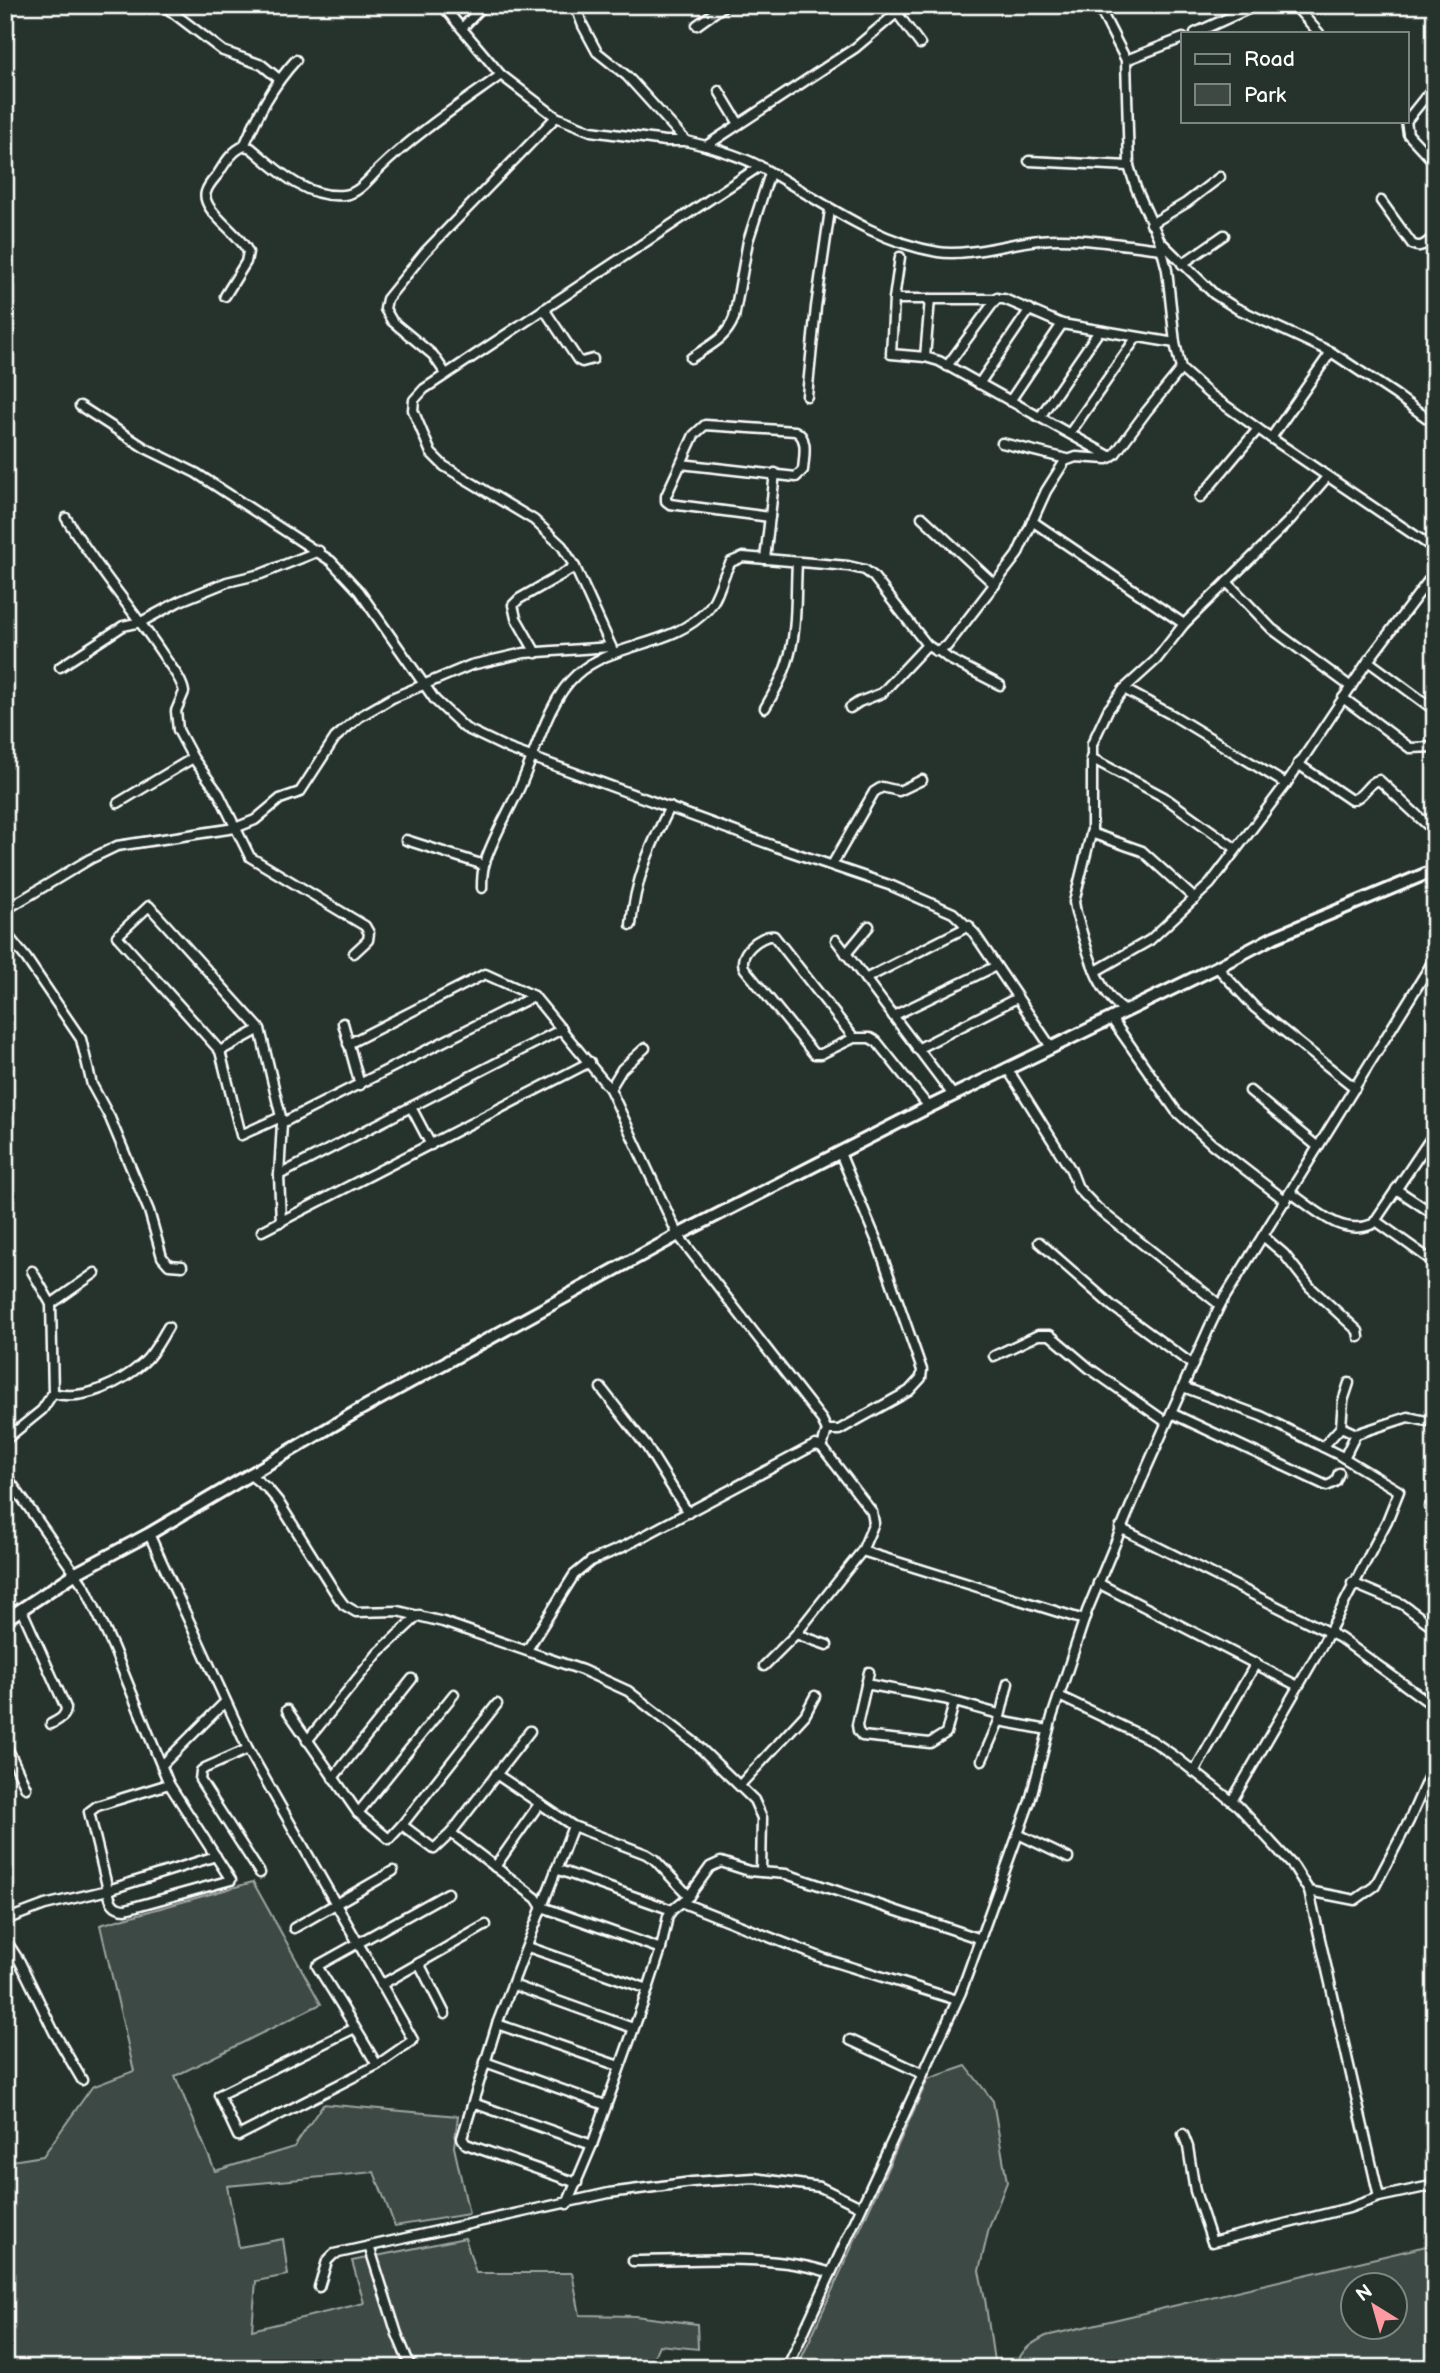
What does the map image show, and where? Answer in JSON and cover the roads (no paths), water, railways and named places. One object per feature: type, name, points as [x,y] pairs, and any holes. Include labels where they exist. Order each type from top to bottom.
[{"type":"street","points":[[163,5],[223,51],[262,65],[279,79]]},
{"type":"street","points":[[442,5],[501,75],[556,117],[591,131],[665,141],[686,141],[706,146],[760,166],[830,210],[898,242],[939,252],[966,251],[1041,239],[1076,239],[1161,249]]},
{"type":"street","points":[[462,28],[484,5]]},
{"type":"street","points":[[575,5],[597,52],[627,76],[686,141]]},
{"type":"street","points":[[696,25],[725,5]]},
{"type":"street","points":[[706,146],[855,48],[906,5]]},
{"type":"street","points":[[1098,5],[1126,60],[1129,166],[1159,239],[1214,294],[1236,308],[1331,352],[1435,424]]},
{"type":"street","points":[[1197,32],[1257,5]]},
{"type":"street","points":[[1294,5],[1318,32]]},
{"type":"street","points":[[897,13],[920,44]]},
{"type":"street","points":[[1126,60],[1181,39]]},
{"type":"street","points":[[225,296],[246,262],[248,252],[240,239],[207,205],[205,195],[231,156],[244,146],[259,110],[279,79],[296,60]]},
{"type":"street","points":[[244,146],[251,148],[298,185],[329,194],[348,195],[362,186],[420,134],[501,75]]},
{"type":"street","points":[[1408,118],[1435,85]]},
{"type":"street","points":[[719,91],[739,124]]},
{"type":"street","points":[[446,374],[433,355],[392,321],[386,309],[387,299],[425,252],[556,117]]},
{"type":"street","points":[[1398,122],[1435,163]]},
{"type":"street","points":[[1406,122],[1406,131]]},
{"type":"street","points":[[1029,161],[1129,166]]},
{"type":"street","points":[[612,650],[575,567],[562,546],[545,528],[444,466],[431,453],[413,405],[417,395],[446,374],[760,166]]},
{"type":"street","points":[[691,358],[725,336],[734,318],[748,241],[770,173]]},
{"type":"street","points":[[1151,224],[1186,203],[1220,177]]},
{"type":"street","points":[[1381,201],[1412,244],[1423,246],[1435,235]]},
{"type":"street","points":[[807,396],[830,210]]},
{"type":"street","points":[[1182,264],[1224,235]]},
{"type":"street","points":[[1159,239],[1167,270],[1175,343],[1181,369],[1199,386],[1258,429],[1431,547],[1435,532]]},
{"type":"street","points":[[900,257],[891,354],[925,358],[947,366],[1111,457]]},
{"type":"street","points":[[894,299],[998,298],[1062,324],[1175,343]]},
{"type":"street","points":[[947,366],[998,298]]},
{"type":"street","points":[[925,358],[930,299]]},
{"type":"street","points":[[544,309],[578,359],[582,362],[593,359]]},
{"type":"street","points":[[979,384],[1030,309]]},
{"type":"street","points":[[1010,401],[1062,324]]},
{"type":"street","points":[[1040,417],[1099,331]]},
{"type":"street","points":[[1070,433],[1136,338]]},
{"type":"street","points":[[1271,438],[1331,352]]},
{"type":"street","points":[[1002,443],[1068,459],[1111,457],[1118,452],[1181,369]]},
{"type":"street","points":[[80,406],[145,448],[196,473],[319,551],[343,572],[359,591],[423,685],[452,718],[465,728],[534,758],[922,897],[953,913],[969,926],[1051,1047]]},
{"type":"street","points":[[681,464],[791,477],[801,473],[804,440],[801,433],[705,425],[694,435],[666,496],[668,503],[770,517]]},
{"type":"street","points":[[1200,498],[1258,429]]},
{"type":"street","points":[[939,651],[947,646],[1017,555],[1046,491],[1068,459]]},
{"type":"street","points":[[765,559],[775,473]]},
{"type":"street","points":[[1125,1011],[1108,996],[1096,971],[1074,902],[1091,833],[1092,744],[1108,710],[1124,689],[1156,660],[1184,624],[1290,520],[1327,477]]},
{"type":"street","points":[[922,517],[995,585]]},
{"type":"street","points":[[66,518],[184,687],[183,698],[176,711],[176,723],[193,758],[219,794],[246,852],[255,861],[365,926],[369,933],[368,940],[354,953]]},
{"type":"street","points":[[1032,521],[1184,624]]},
{"type":"street","points":[[60,667],[114,630],[141,622],[180,601],[227,582],[261,574],[319,551]]},
{"type":"street","points":[[6,906],[117,846],[235,828],[255,820],[280,799],[300,792],[335,738],[346,727],[392,698],[471,665],[524,653],[612,650],[652,642],[686,627],[715,600],[731,562],[743,557],[848,566],[864,570],[873,576],[932,649],[1000,685]]},
{"type":"street","points":[[765,708],[780,683],[792,643],[797,562]]},
{"type":"street","points":[[536,653],[516,618],[513,605],[575,567]]},
{"type":"street","points":[[1096,971],[1150,940],[1195,899],[1223,868],[1235,848],[1286,784],[1368,661],[1435,572]]},
{"type":"street","points":[[1227,582],[1272,629],[1351,687]]},
{"type":"street","points":[[850,708],[882,693],[928,645]]},
{"type":"street","points":[[482,888],[484,865],[563,689],[576,675],[612,650]]},
{"type":"street","points":[[1368,661],[1429,706]]},
{"type":"street","points":[[1124,689],[1286,784]]},
{"type":"street","points":[[1343,698],[1410,748],[1435,747]]},
{"type":"street","points":[[118,803],[193,758]]},
{"type":"street","points":[[1091,758],[1164,797],[1235,848]]},
{"type":"street","points":[[1298,764],[1351,800],[1359,798],[1372,782],[1379,780],[1435,832]]},
{"type":"street","points":[[832,865],[868,799],[877,789],[887,786],[899,790],[922,780]]},
{"type":"street","points":[[631,925],[634,897],[641,871],[670,807]]},
{"type":"street","points":[[1091,833],[1142,851],[1195,899]]},
{"type":"street","points":[[406,841],[484,865]]},
{"type":"street","points":[[5,1620],[76,1573],[149,1534],[249,1474],[480,1342],[678,1235],[953,1095],[1274,937],[1435,870]]},
{"type":"street","points":[[281,1222],[281,1120],[260,1029],[149,906],[117,936],[219,1051],[241,1135],[281,1120],[360,1085],[534,996]]},
{"type":"street","points":[[846,954],[869,926]]},
{"type":"street","points":[[865,979],[969,926]]},
{"type":"street","points":[[5,932],[81,1039],[92,1084],[110,1118],[149,1210],[162,1257],[169,1265],[183,1266]]},
{"type":"street","points":[[854,1038],[774,936],[764,937],[742,958],[742,965],[814,1054],[821,1054],[854,1038],[870,1038],[877,1042],[929,1107]]},
{"type":"street","points":[[836,940],[953,1095]]},
{"type":"street","points":[[787,2368],[957,2000],[1030,1801],[1048,1730],[1084,1620],[1166,1422],[1220,1305],[1435,958]]},
{"type":"street","points":[[893,1016],[996,966]]},
{"type":"street","points":[[1217,967],[1255,1008],[1355,1088]]},
{"type":"street","points":[[348,1044],[485,974],[534,996],[610,1089],[678,1235],[822,1420],[827,1430],[822,1447]]},
{"type":"street","points":[[917,1049],[1017,998]]},
{"type":"street","points":[[1111,1018],[1176,1111],[1212,1144],[1286,1201]]},
{"type":"street","points":[[342,1023],[360,1085]]},
{"type":"street","points":[[219,1051],[260,1029]]},
{"type":"street","points":[[279,1175],[562,1029]]},
{"type":"street","points":[[610,1089],[618,1073],[645,1048]]},
{"type":"street","points":[[262,1231],[590,1062]]},
{"type":"street","points":[[1007,1069],[1084,1195],[1122,1230],[1220,1305]]},
{"type":"street","points":[[1250,1091],[1318,1147]]},
{"type":"street","points":[[411,1107],[431,1145]]},
{"type":"street","points":[[1291,1193],[1345,1227],[1368,1226],[1376,1221],[1435,1132]]},
{"type":"street","points":[[827,1430],[839,1430],[909,1391],[921,1378],[922,1370],[877,1244],[840,1153]]},
{"type":"street","points":[[1396,1189],[1435,1215]]},
{"type":"street","points":[[1376,1221],[1435,1263]]},
{"type":"street","points":[[1263,1236],[1284,1254],[1310,1287],[1358,1331],[1359,1337]]},
{"type":"street","points":[[1039,1242],[1112,1306],[1193,1365]]},
{"type":"street","points":[[5,1440],[42,1410],[54,1393],[51,1304],[32,1271]]},
{"type":"street","points":[[51,1304],[94,1273]]},
{"type":"street","points":[[54,1393],[67,1397],[77,1396],[127,1375],[154,1351],[168,1327]]},
{"type":"street","points":[[994,1356],[1038,1335],[1050,1335],[1089,1368],[1166,1422]]},
{"type":"street","points":[[1323,1447],[1341,1427],[1343,1401],[1349,1383]]},
{"type":"street","points":[[1183,1387],[1261,1416],[1344,1458],[1399,1491],[1387,1521],[1329,1632],[1232,1801]]},
{"type":"street","points":[[601,1388],[647,1447],[688,1513]]},
{"type":"street","points":[[1171,1413],[1327,1486],[1335,1482],[1339,1473]]},
{"type":"street","points":[[1341,1427],[1356,1434],[1408,1417],[1426,1421]]},
{"type":"street","points":[[1344,1458],[1356,1434]]},
{"type":"street","points":[[527,1650],[580,1568],[816,1445],[822,1447],[872,1512],[874,1523],[862,1551],[796,1634],[764,1666]]},
{"type":"street","points":[[5,1474],[76,1573],[113,1647],[169,1784],[231,1880],[126,1909],[116,1908],[108,1890],[89,1812],[97,1806],[169,1784]]},
{"type":"street","points":[[249,1474],[278,1501],[344,1605],[356,1612],[398,1611],[419,1615],[527,1650],[628,1691],[695,1743],[754,1800],[762,1818],[761,1872]]},
{"type":"street","points":[[1120,1528],[1329,1632],[1435,1707]]},
{"type":"street","points":[[149,1534],[248,1749],[413,2040],[377,2065],[238,2136],[219,2095],[355,2028]]},
{"type":"street","points":[[862,1551],[1084,1620]]},
{"type":"street","points":[[1098,1583],[1298,1686]]},
{"type":"street","points":[[1353,1583],[1402,1604],[1435,1628]]},
{"type":"street","points":[[22,1610],[66,1708],[61,1719],[51,1724]]},
{"type":"street","points":[[307,1741],[378,1653],[419,1615]]},
{"type":"street","points":[[796,1634],[827,1645]]},
{"type":"street","points":[[1194,1772],[1255,1663]]},
{"type":"street","points":[[869,1672],[857,1725],[862,1736],[930,1743],[946,1733],[954,1703]]},
{"type":"street","points":[[333,1778],[412,1679]]},
{"type":"street","points":[[982,1760],[999,1717],[1007,1683]]},
{"type":"street","points":[[866,1684],[954,1703],[1048,1730]]},
{"type":"street","points":[[358,1813],[454,1694]]},
{"type":"street","points":[[740,1786],[805,1715],[815,1696]]},
{"type":"street","points":[[1059,1696],[1151,1740],[1232,1801],[1294,1867],[1309,1891],[1379,2197]]},
{"type":"street","points":[[162,1765],[225,1702]]},
{"type":"street","points":[[287,1710],[358,1813],[386,1839],[392,1837],[402,1825],[497,1704]]},
{"type":"street","points":[[402,1825],[434,1849],[450,1833],[530,1731]]},
{"type":"street","points":[[5,1744],[26,1788]]},
{"type":"street","points":[[248,1749],[205,1768],[201,1771],[200,1780],[260,1872]]},
{"type":"street","points":[[1309,1891],[1355,1900],[1375,1886],[1409,1821],[1435,1762]]},
{"type":"street","points":[[496,1774],[573,1826],[654,1859],[686,1899],[825,1959],[957,2000]]},
{"type":"street","points":[[495,1867],[539,1804]]},
{"type":"street","points":[[573,1826],[497,2024],[462,2138],[463,2143],[577,2183]]},
{"type":"street","points":[[450,1833],[536,1898],[541,1907],[661,1949]]},
{"type":"street","points":[[1018,1834],[1068,1858]]},
{"type":"street","points":[[5,1920],[45,1905],[108,1890],[216,1856]]},
{"type":"street","points":[[567,2204],[592,2145],[648,1989],[668,1916],[686,1899],[710,1867],[728,1862],[738,1868],[786,1874],[981,1939]]},
{"type":"street","points":[[556,1869],[672,1910]]},
{"type":"street","points":[[294,1928],[393,1871]]},
{"type":"street","points":[[377,2065],[317,1966],[448,1893]]},
{"type":"street","points":[[381,1985],[486,1925]]},
{"type":"street","points":[[5,1939],[20,1962],[54,2032],[82,2080]]},
{"type":"street","points":[[528,1947],[648,1989]]},
{"type":"street","points":[[419,1963],[445,2014]]},
{"type":"street","points":[[513,1986],[633,2028]]},
{"type":"street","points":[[497,2024],[619,2066]]},
{"type":"street","points":[[850,2040],[923,2074]]},
{"type":"street","points":[[485,2062],[605,2105]]},
{"type":"street","points":[[473,2103],[592,2145]]},
{"type":"street","points":[[1183,2134],[1188,2147],[1195,2191],[1212,2242],[1349,2208],[1379,2197],[1435,2185]]},
{"type":"street","points":[[319,2287],[327,2261],[334,2254],[609,2193],[692,2182],[754,2178],[820,2187],[862,2207]]},
{"type":"street","points":[[369,2245],[397,2334],[411,2368]]},
{"type":"street","points":[[633,2262],[752,2262],[810,2266],[831,2273]]}]
